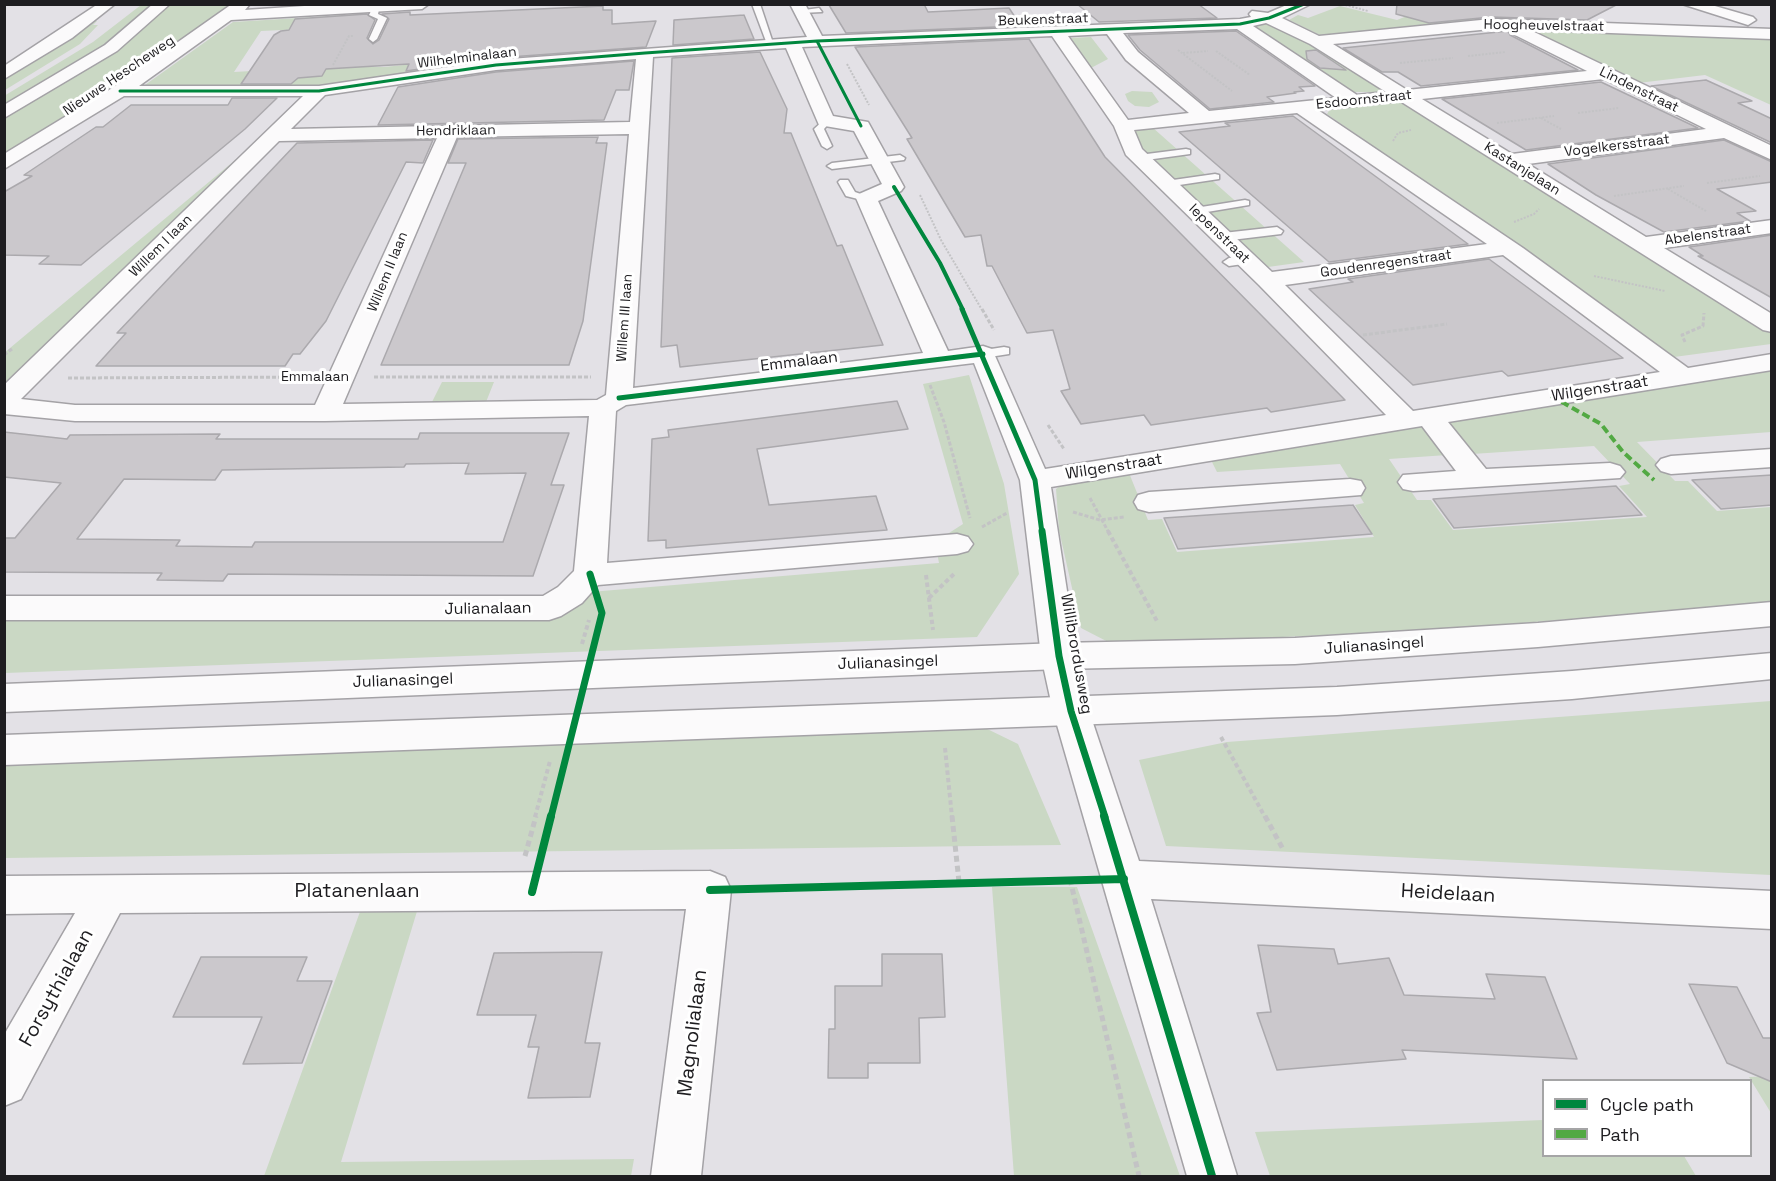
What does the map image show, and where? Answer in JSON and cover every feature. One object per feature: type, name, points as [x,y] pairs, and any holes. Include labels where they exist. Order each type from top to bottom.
[{"type":"street","points":[[4,74],[66,35],[108,4]]},
{"type":"street","name":"Nieuwe Hescheweg","points":[[4,113],[111,48],[163,4]]},
{"type":"street","points":[[237,10],[422,4]]},
{"type":"street","name":"Beukenstraat","points":[[817,41],[1157,27],[1238,16],[1269,18],[1304,4]]},
{"type":"street","points":[[1689,4],[1747,19],[1772,32]]},
{"type":"street","points":[[799,8],[817,41]]},
{"type":"street","name":"Nieuwe Hescheweg","points":[[4,163],[120,91],[237,10]]},
{"type":"street","points":[[1238,16],[1353,101]]},
{"type":"street","name":"Kastanjelaan","points":[[1269,18],[1316,41],[1772,325]]},
{"type":"street","name":"Hoogheuvelstraat","points":[[1316,41],[1479,24],[1772,32]]},
{"type":"street","name":"Lindenstraat","points":[[1506,24],[1604,74],[1772,154]]},
{"type":"street","points":[[1111,29],[1132,56],[1206,118]]},
{"type":"street","name":"Iepenstraat","points":[[1057,32],[1123,126],[1133,151],[1164,187],[1223,237],[1237,261],[1267,280],[1326,340],[1417,417]]},
{"type":"street","name":"Wilhelminalaan","points":[[120,91],[319,91],[496,65],[817,41]]},
{"type":"street","points":[[792,43],[826,120],[861,126],[890,160],[894,187],[866,198],[930,360]]},
{"type":"street","name":"Willem III laan","points":[[590,574],[614,394],[645,53]]},
{"type":"street","points":[[4,93],[51,65]]},
{"type":"street","name":"Esdoornstraat","points":[[1123,126],[1604,74]]},
{"type":"street","name":"Willem I laan","points":[[4,401],[319,91]]},
{"type":"street","points":[[1301,107],[1511,239],[1675,371]]},
{"type":"street","name":"Hendriklaan","points":[[273,135],[638,128]]},
{"type":"street","name":"Willem II laan","points":[[325,413],[368,322],[425,182],[450,131]]},
{"type":"street","name":"Vogelkersstraat","points":[[1506,160],[1727,132]]},
{"type":"street","name":"Abelenstraat","points":[[1645,244],[1772,226]]},
{"type":"street","name":"Goudenregenstraat","points":[[1267,280],[1511,239]]},
{"type":"street","name":"Emmalaan","points":[[4,406],[75,412],[325,413],[614,394],[994,353]]},
{"type":"street","name":"Willibrordusweg","points":[[994,353],[1037,493],[1059,656],[1071,711],[1124,879],[1212,1176]]},
{"type":"street","name":"Wilgenstraat","points":[[1037,493],[1193,454],[1675,371],[1772,362]]},
{"type":"street","points":[[1417,417],[1478,480]]},
{"type":"street","points":[[1193,454],[1214,497]]},
{"type":"street","points":[[1671,465],[1772,458]]},
{"type":"street","points":[[1413,482],[1610,472]]},
{"type":"street","points":[[1149,502],[1350,488]]},
{"type":"street","points":[[590,574],[622,574],[964,544]]},
{"type":"street","name":"Julianalaan","points":[[4,608],[537,609],[549,608],[570,595],[590,574]]},
{"type":"street","name":"Julianasingel","points":[[4,698],[1059,656],[1295,651],[1538,635],[1772,614]]},
{"type":"street","points":[[4,750],[1337,701],[1572,685],[1772,666]]},
{"type":"street","name":"Heidelaan","points":[[1124,879],[1772,910]]},
{"type":"street","name":"Platanenlaan","points":[[4,895],[710,890]]},
{"type":"street","name":"Magnolialaan","points":[[676,1176],[710,890]]},
{"type":"street","name":"Forsythialaan","points":[[4,1083],[109,893]]},
{"type":"lane","points":[[756,4],[771,44]]},
{"type":"lane","points":[[374,37],[383,18],[373,15],[377,7]]},
{"type":"lane","points":[[799,8],[819,10]]},
{"type":"lane","points":[[826,120],[819,129],[827,146]]},
{"type":"lane","points":[[1139,158],[1186,152]]},
{"type":"lane","points":[[832,166],[890,160]]},
{"type":"lane","points":[[1164,187],[1215,177]]},
{"type":"lane","points":[[844,182],[850,194],[866,198]]},
{"type":"lane","points":[[1195,211],[1245,203]]},
{"type":"lane","points":[[1223,237],[1276,231]]},
{"type":"path","points":[[1157,27],[1174,47],[1238,95]]},
{"type":"path","points":[[319,91],[349,36],[374,37]]},
{"type":"path","points":[[1216,51],[1250,75]]},
{"type":"path","points":[[1358,68],[1453,58]]},
{"type":"path","points":[[1454,128],[1554,116]]},
{"type":"path","points":[[1707,183],[1761,176]]},
{"type":"path","points":[[1505,220],[1513,222],[1534,214],[1547,202],[1684,186]]},
{"type":"path","points":[[1511,239],[1513,222]]},
{"type":"path","points":[[1589,274],[1691,296],[1719,292]]},
{"type":"path","points":[[1675,371],[1689,350],[1682,335],[1703,326],[1704,311],[1691,296]]},
{"type":"path","points":[[1326,340],[1447,324]]},
{"type":"path","points":[[929,598],[964,544],[944,423],[930,360]]},
{"type":"path","points":[[1037,493],[1057,507],[1100,520],[1155,515],[1149,502]]},
{"type":"path","points":[[1059,879],[1124,879]]},
{"type":"path","points":[[1070,879],[1139,1176]]},
{"type":"path","points":[[947,883],[970,882]]},
{"type":"green space","points":[[141,5],[160,5],[113,41],[5,111],[4,96],[93,42]]},
{"type":"green space","points":[[170,5],[234,5],[107,92],[5,157],[5,118],[60,84]]},
{"type":"green space","points":[[1340,6],[1397,20],[1427,8],[1476,20],[1320,35],[1289,20],[1298,15],[1308,18]]},
{"type":"green space","points":[[367,14],[368,26],[261,31],[234,72],[339,66],[384,67],[454,60],[454,67],[318,86],[145,85],[233,22]]},
{"type":"green space","points":[[93,21],[97,21],[93,25],[98,25],[80,44],[5,90],[5,78]]},
{"type":"green space","points":[[1261,23],[1288,30],[1384,88],[1384,92],[1353,92],[1249,27]]},
{"type":"green space","points":[[1530,30],[1771,36],[1771,105],[1705,75],[1638,83]]},
{"type":"green space","points":[[1091,37],[1108,59],[1091,68],[1069,38]]},
{"type":"green space","points":[[1132,91],[1152,92],[1159,102],[1149,107],[1135,106],[1128,101],[1125,94]]},
{"type":"green space","points":[[1399,101],[1409,104],[1771,331],[1771,344],[1674,357],[1327,114],[1330,109]]},
{"type":"green space","points":[[1152,127],[1304,262],[1268,267],[1136,142],[1134,129]]},
{"type":"green space","points":[[264,136],[5,385],[4,353]]},
{"type":"green space","points":[[1771,370],[1771,432],[1637,442],[1675,481],[1688,481],[1717,511],[1771,507],[1771,602],[1452,629],[1114,645],[1081,628],[1059,530],[1056,489],[1065,482],[1129,473],[1148,520],[1162,519],[1177,552],[1374,537],[1355,505],[1364,503],[1340,464],[1217,472],[1211,460],[1430,425],[1447,455],[1389,459],[1417,500],[1431,500],[1453,530],[1647,517],[1619,486],[1630,484],[1594,446],[1472,454],[1449,422]]},
{"type":"green space","points":[[969,375],[1004,484],[1019,574],[977,637],[5,673],[4,617],[552,614],[580,606],[590,592],[939,563],[935,542],[963,524],[923,384]]},
{"type":"green space","points":[[442,382],[494,382],[486,402],[432,402]]},
{"type":"green space","points":[[1771,701],[1771,875],[1166,846],[1139,760],[1227,742]]},
{"type":"green space","points":[[977,724],[1018,744],[1061,845],[5,858],[5,757]]},
{"type":"green space","points":[[992,887],[1077,887],[1180,1176],[1014,1176]]},
{"type":"green space","points":[[418,908],[341,1162],[634,1159],[631,1176],[264,1176],[361,909]]},
{"type":"green space","points":[[1771,1076],[1771,1113],[1752,1079],[1749,1077]]},
{"type":"green space","points":[[1542,1120],[1542,1157],[1685,1157],[1696,1176],[1270,1176],[1255,1132]]},
{"type":"building","points":[[924,4],[928,12],[1009,8],[1021,26],[846,33],[829,5]]},
{"type":"building","points":[[1077,4],[1198,4],[1217,18],[1099,22]]},
{"type":"building","points":[[1397,4],[1618,4],[1587,20],[1491,17],[1429,23],[1396,14]]},
{"type":"building","points":[[603,6],[603,10],[612,10],[612,24],[656,21],[646,47],[496,58],[406,71],[409,64],[326,69],[322,76],[298,78],[291,84],[241,84],[274,35],[289,30],[295,19],[367,14],[375,20],[367,38],[373,44],[379,40],[389,19],[382,14],[410,12],[410,15]]},
{"type":"building","points":[[744,15],[754,39],[673,45],[674,20]]},
{"type":"building","points":[[1236,31],[1315,86],[1299,87],[1304,91],[1267,97],[1274,102],[1210,109],[1140,50],[1128,35]]},
{"type":"building","points":[[1508,31],[1510,35],[1578,70],[1421,86],[1398,72],[1382,72],[1343,48]]},
{"type":"building","points":[[1029,39],[1105,157],[1345,400],[1271,412],[1267,408],[1151,425],[1144,415],[1081,424],[1061,391],[1070,389],[1053,330],[1027,333],[992,266],[987,266],[981,235],[965,237],[907,139],[912,138],[855,47]]},
{"type":"building","points":[[1316,50],[1346,70],[1320,68],[1307,59],[1306,51]]},
{"type":"building","points":[[760,52],[787,109],[784,133],[791,133],[837,246],[842,245],[883,345],[680,367],[677,345],[661,347],[672,58]]},
{"type":"building","points":[[634,61],[629,90],[616,90],[604,120],[378,125],[398,87],[496,72]]},
{"type":"building","points":[[1706,80],[1752,101],[1738,103],[1772,119],[1772,143],[1651,86]]},
{"type":"building","points":[[1601,82],[1698,128],[1526,150],[1442,99]]},
{"type":"building","points":[[232,98],[277,98],[245,129],[81,265],[39,264],[49,256],[4,255],[4,192],[32,176],[24,175],[96,127],[103,127],[131,105],[228,105]]},
{"type":"building","points":[[1293,116],[1468,244],[1329,262],[1179,132],[1230,126],[1225,123]]},
{"type":"building","points":[[598,137],[596,143],[607,143],[583,321],[569,365],[381,365],[466,163],[448,163],[458,139]]},
{"type":"building","points":[[433,140],[423,163],[406,162],[326,321],[300,354],[293,354],[285,366],[96,366],[126,333],[117,333],[297,143]]},
{"type":"building","points":[[1724,140],[1772,162],[1772,182],[1717,189],[1756,211],[1737,213],[1750,221],[1664,232],[1596,195],[1548,164]]},
{"type":"building","points":[[1772,235],[1772,298],[1698,256],[1703,256],[1689,247]]},
{"type":"building","points":[[1489,259],[1623,358],[1508,376],[1502,371],[1413,385],[1309,289],[1353,282],[1348,279]]},
{"type":"building","points":[[897,401],[908,429],[757,449],[769,505],[876,496],[887,530],[666,548],[666,540],[648,541],[652,439],[669,437],[668,430]]},
{"type":"building","points":[[4,432],[67,439],[70,435],[220,434],[216,439],[418,439],[420,433],[569,433],[551,485],[564,485],[533,576],[228,574],[223,581],[157,580],[162,573],[4,572],[4,538],[15,538],[61,483],[4,477]],"holes":[[[469,463],[465,474],[526,473],[503,542],[255,542],[252,547],[176,546],[180,540],[77,539],[124,479],[215,480],[222,470],[404,467],[406,464]]]},
{"type":"building","points":[[1772,475],[1772,505],[1721,509],[1692,480]]},
{"type":"building","points":[[1616,486],[1642,515],[1454,528],[1433,499]]},
{"type":"building","points":[[1353,505],[1372,534],[1178,549],[1164,518]]},
{"type":"building","points":[[1258,945],[1334,949],[1338,964],[1389,958],[1404,995],[1495,999],[1486,974],[1545,977],[1577,1059],[1402,1050],[1406,1059],[1277,1070],[1257,1013],[1271,1012]]},
{"type":"building","points":[[602,952],[585,1043],[600,1043],[590,1097],[528,1098],[539,1047],[528,1047],[536,1015],[477,1015],[494,953]]},
{"type":"building","points":[[882,954],[942,954],[945,1017],[919,1018],[920,1063],[868,1063],[868,1078],[828,1078],[829,1029],[835,1029],[835,986],[882,986]]},
{"type":"building","points":[[201,957],[307,957],[297,981],[332,981],[302,1063],[243,1064],[262,1017],[173,1017]]},
{"type":"building","points":[[1689,984],[1737,987],[1763,1038],[1772,1038],[1772,1082],[1727,1063]]},
{"type":"marked path","points":[[1551,396],[1601,424],[1623,452],[1654,480]]},
{"type":"cycle path","points":[[120,91],[319,91],[496,65],[645,53],[817,41],[1240,24],[1269,18],[1304,4]]},
{"type":"cycle path","points":[[817,41],[861,126]]},
{"type":"cycle path","points":[[894,187],[940,263],[976,337],[1035,480],[1059,656],[1071,711],[1124,879],[1212,1176]]},
{"type":"cycle path","points":[[619,398],[983,354]]},
{"type":"cycle path","points":[[532,892],[602,613],[590,574]]},
{"type":"cycle path","points":[[710,890],[1124,879]]}]
